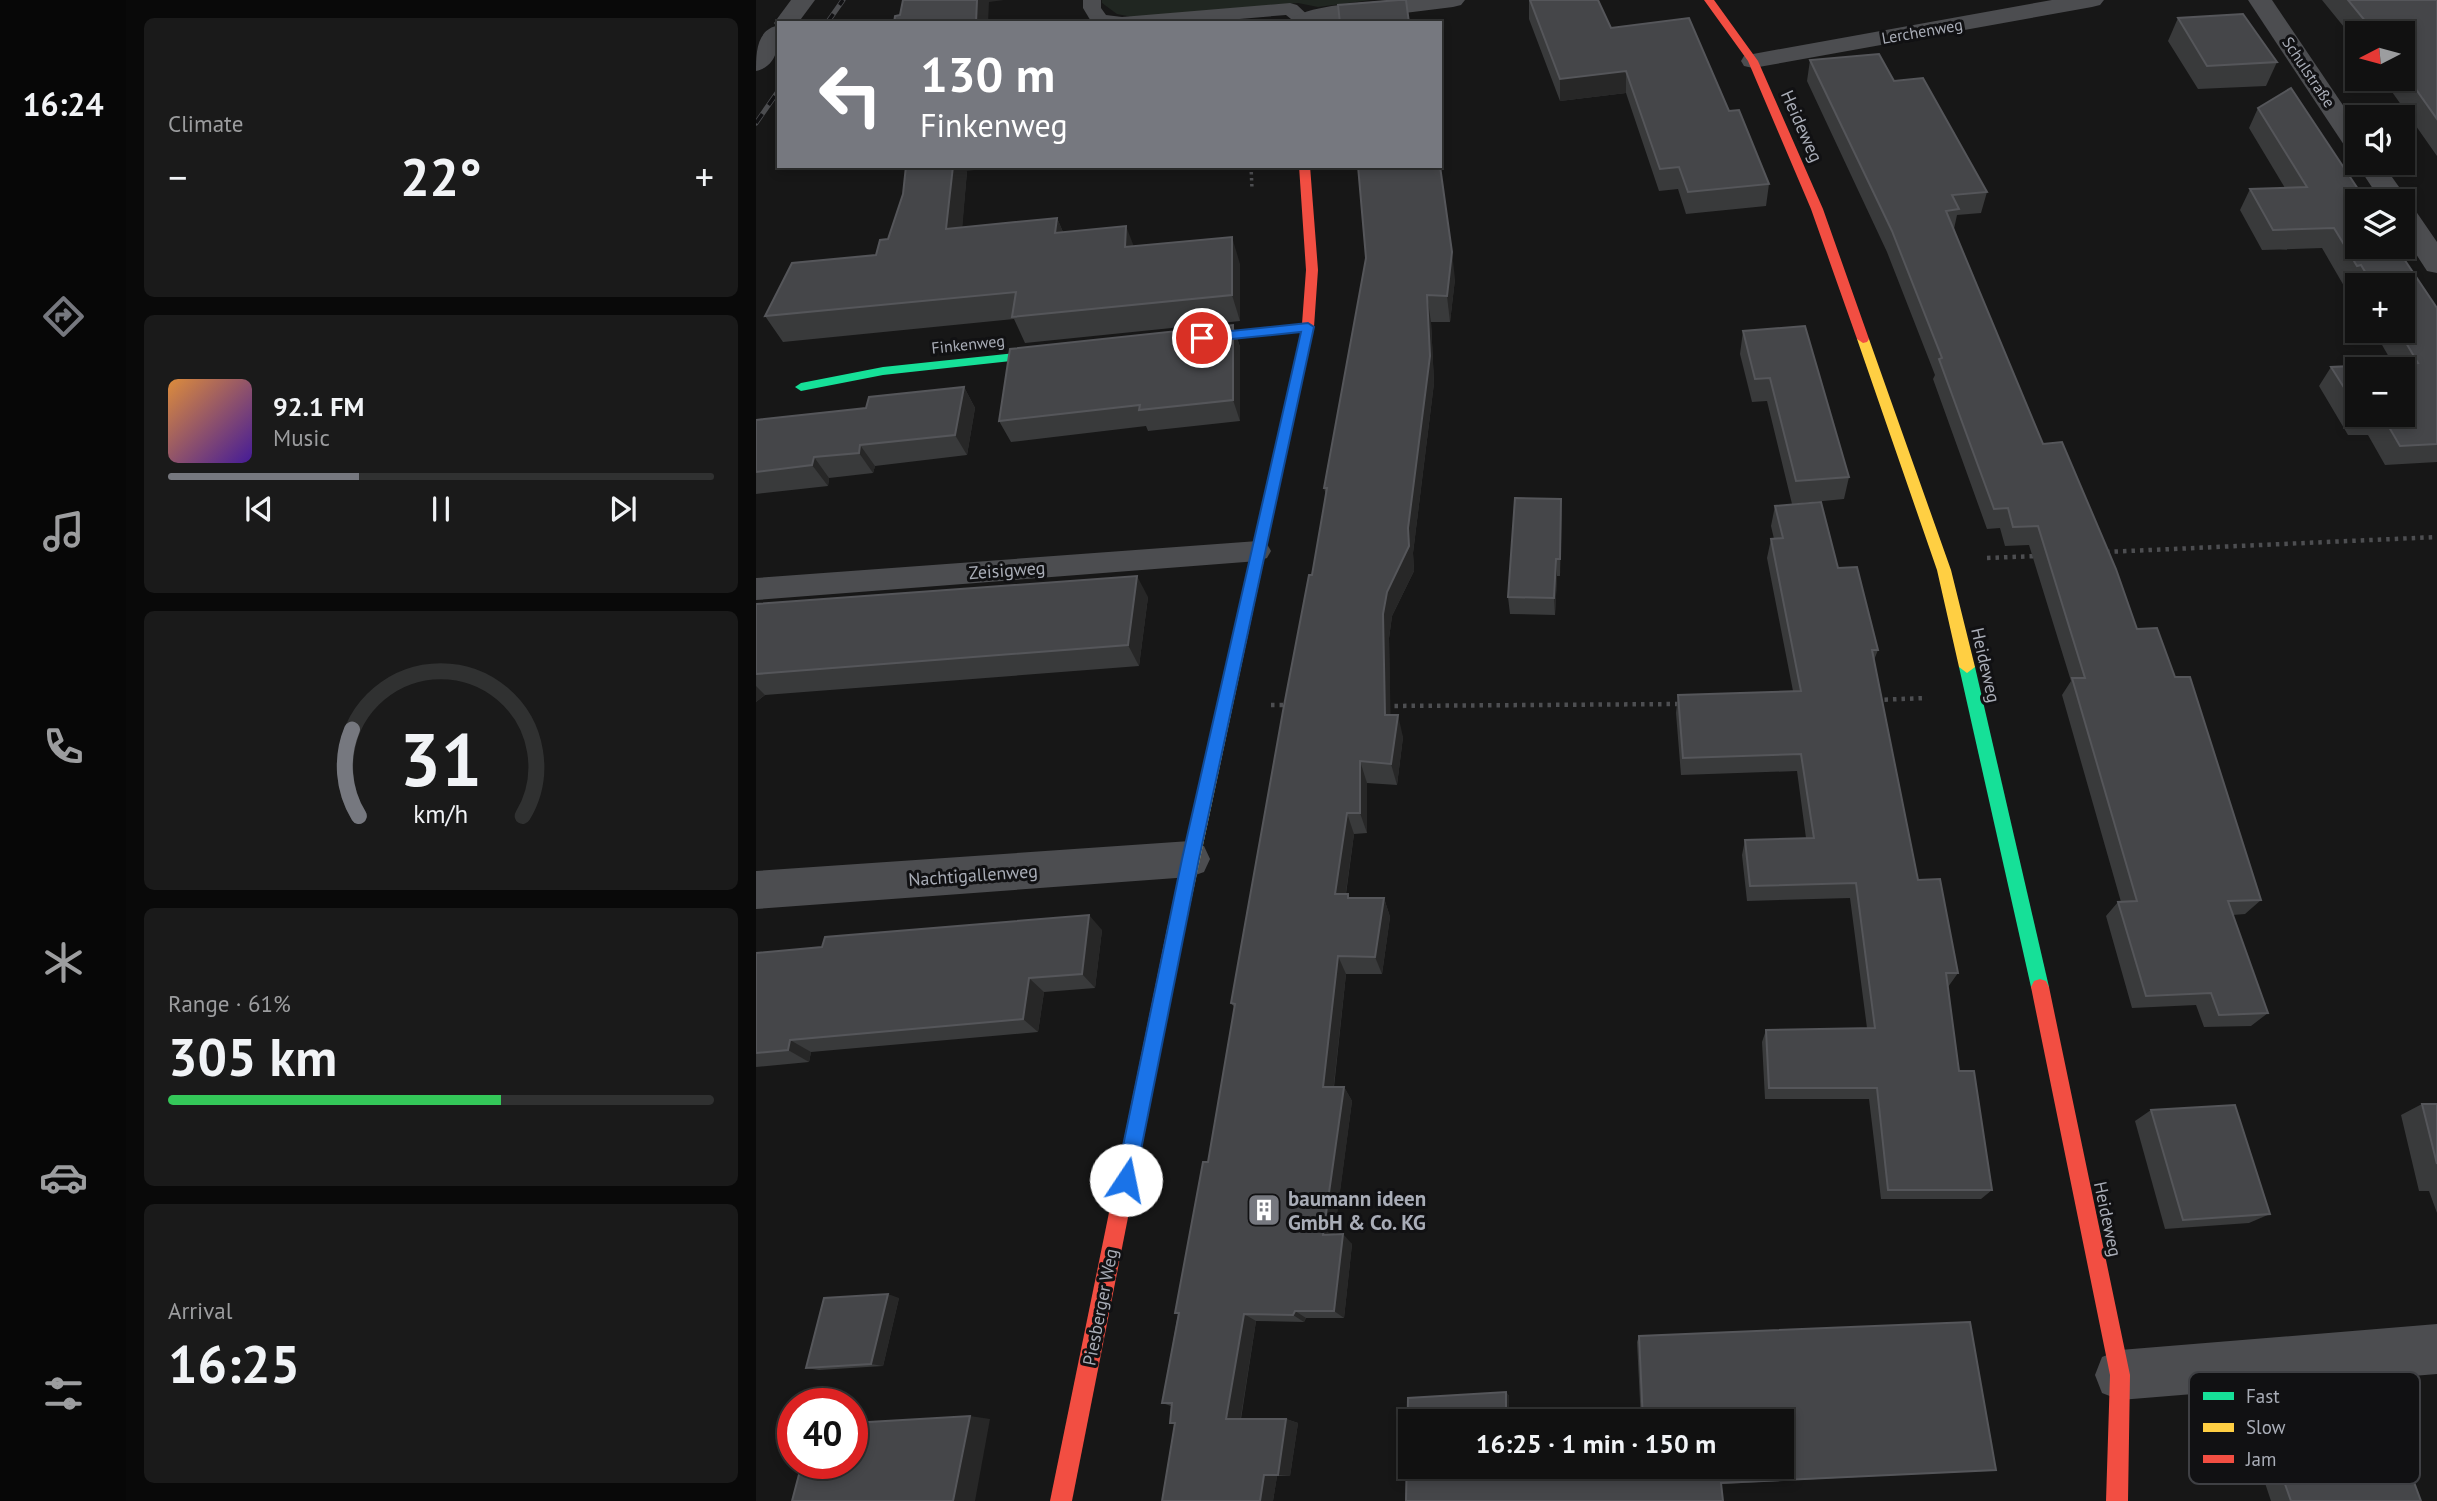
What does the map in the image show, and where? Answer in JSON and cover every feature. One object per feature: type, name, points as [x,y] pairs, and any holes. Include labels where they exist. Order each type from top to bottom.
[{"type":"street","points":[[787,21],[803,0]]},
{"type":"street","points":[[1302,21],[1452,0]]},
{"type":"street","name":"Heideweg","points":[[1709,0],[1753,61],[1817,209],[1941,560],[2020,890],[2120,1374],[2117,1501]]},
{"type":"street","name":"Lerchenweg","points":[[1753,61],[2092,0]]},
{"type":"street","name":"Schulstraße","points":[[2260,0],[2345,127]]},
{"type":"street","points":[[756,64],[777,36]]},
{"type":"street","name":"Piesberger Weg","points":[[1061,1501],[1190,859],[1308,327],[1312,270],[1304,168]]},
{"type":"street","points":[[2415,231],[2437,264]]},
{"type":"street","points":[[1171,341],[1308,327]]},
{"type":"street","name":"Finkenweg","points":[[801,387],[883,371],[1075,351]]},
{"type":"street","name":"Nachtigallenweg","points":[[756,890],[1190,859]]},
{"type":"street","points":[[2120,1374],[2437,1349]]},
{"type":"lane","points":[[1092,0],[1092,8],[1100,19],[1111,21]]},
{"type":"lane","points":[[1146,21],[1290,9],[1302,21]]},
{"type":"lane","name":"Zeisigweg","points":[[756,589],[1258,551]]},
{"type":"path","points":[[1251,168],[1252,189]]},
{"type":"path","points":[[2092,553],[2437,537]]},
{"type":"path","points":[[1941,560],[2051,555]]},
{"type":"path","points":[[1863,700],[1974,697]]},
{"type":"path","points":[[1377,706],[1683,704]]},
{"type":"path","points":[[1225,705],[1294,705]]},
{"type":"shaded area","points":[[1102,0],[1371,0],[1318,7],[1298,3],[1132,17],[1117,14],[1102,3]]},
{"type":"building","points":[[903,0],[977,0],[976,21],[894,21],[895,16],[900,15]]},
{"type":"building","points":[[1406,0],[1409,21],[1340,21],[1338,5]]},
{"type":"building","points":[[1530,0],[1598,0],[1611,28],[1689,18],[1729,111],[1739,110],[1769,184],[1688,192],[1679,167],[1660,169],[1626,71],[1560,79]]},
{"type":"building","points":[[2348,0],[2437,0],[2437,119],[2415,88],[2415,21],[2365,21]]},
{"type":"building","points":[[2243,14],[2277,62],[2207,66],[2178,18]]},
{"type":"building","points":[[1879,54],[1894,81],[1923,78],[1987,192],[1952,195],[1959,209],[1946,211],[2043,444],[2062,442],[2116,569],[2137,629],[2157,628],[2175,677],[2190,677],[2261,900],[2228,901],[2268,1013],[2219,1015],[2211,993],[2146,996],[2118,902],[2137,901],[2072,678],[2085,678],[2038,526],[2013,527],[2008,508],[1994,509],[1939,359],[1942,358],[1892,231],[1810,60]]},
{"type":"building","points":[[2291,88],[2345,169],[2345,175],[2349,175],[2358,189],[2345,189],[2345,246],[2334,228],[2273,230],[2250,189],[2307,187],[2258,108]]},
{"type":"building","points":[[906,168],[953,168],[946,229],[1057,218],[1055,233],[1126,226],[1125,247],[1232,237],[1232,295],[1012,317],[1016,292],[765,316],[792,263],[876,255],[880,240],[888,239],[903,194]]},
{"type":"building","points":[[1358,168],[1440,168],[1452,252],[1447,296],[1427,295],[1430,356],[1408,528],[1409,546],[1387,592],[1383,614],[1385,715],[1398,715],[1391,764],[1360,761],[1360,813],[1347,813],[1335,894],[1348,894],[1348,898],[1384,898],[1375,957],[1338,956],[1323,1087],[1344,1087],[1323,1235],[1343,1234],[1334,1311],[1295,1311],[1293,1315],[1244,1314],[1226,1419],[1286,1419],[1278,1475],[1264,1475],[1260,1501],[1162,1501],[1175,1423],[1170,1423],[1172,1403],[1162,1403],[1179,1313],[1175,1313],[1203,1162],[1208,1162],[1235,1004],[1231,1003],[1283,711],[1309,575],[1312,575],[1327,488],[1324,488],[1366,258]]},
{"type":"building","points":[[2353,259],[2404,259],[2413,273],[2366,273],[2361,265],[2357,266]]},
{"type":"building","points":[[2415,275],[2437,308],[2437,444],[2400,446],[2389,427],[2415,427],[2415,363],[2418,363],[2406,343],[2415,343]]},
{"type":"building","points":[[1233,325],[1233,400],[1139,410],[1140,405],[999,421],[1010,349]]},
{"type":"building","points":[[1805,326],[1849,477],[1796,481],[1770,378],[1755,379],[1743,331]]},
{"type":"building","points":[[2345,366],[2345,389],[2331,367]]},
{"type":"building","points":[[964,387],[955,435],[860,445],[859,453],[814,457],[812,465],[756,472],[756,420],[866,408],[869,397]]},
{"type":"building","points":[[1515,498],[1561,499],[1560,559],[1556,559],[1554,598],[1508,597]]},
{"type":"building","points":[[1821,502],[1838,568],[1857,567],[1878,650],[1872,650],[1918,880],[1940,879],[1958,973],[1946,973],[1959,1071],[1974,1071],[1992,1190],[1888,1190],[1877,1088],[1769,1088],[1766,1030],[1875,1028],[1856,883],[1750,886],[1745,840],[1814,838],[1801,754],[1683,758],[1678,695],[1801,691],[1771,539],[1783,538],[1775,506]]},
{"type":"building","points":[[1137,576],[1128,645],[756,674],[756,604]]},
{"type":"building","points":[[1089,915],[1082,974],[1029,978],[1023,1019],[790,1040],[788,1050],[756,1053],[756,953],[822,947],[825,937]]},
{"type":"building","points":[[2422,1104],[2437,1104],[2437,1164]]},
{"type":"building","points":[[2235,1105],[2270,1214],[2183,1220],[2151,1110]]},
{"type":"building","points":[[888,1294],[871,1364],[806,1368],[824,1298]]},
{"type":"building","points":[[1970,1322],[1996,1470],[1721,1483],[1723,1501],[1406,1501],[1406,1479],[1794,1479],[1794,1409],[1642,1409],[1639,1336]]},
{"type":"building","points":[[1506,1392],[1506,1409],[1408,1409],[1408,1398]]},
{"type":"building","points":[[970,1416],[953,1501],[792,1501],[798,1479],[868,1479],[868,1422]]},
{"type":"building","points":[[2285,1484],[2415,1484],[2421,1501],[2291,1501]]},
{"type":"railway","points":[[828,21],[843,0]]},
{"type":"railway","points":[[756,123],[777,93]]},
{"type":"traffic: fast","points":[[801,387],[883,371],[1062,352]]},
{"type":"traffic: fast","points":[[1967,667],[2040,987]]},
{"type":"traffic: slow","points":[[1863,339],[1944,570],[1967,667]]},
{"type":"traffic: slow","points":[[1175,934],[1297,377]]},
{"type":"traffic: jam","points":[[1709,0],[1753,61],[1817,209],[1863,339]]},
{"type":"traffic: jam","points":[[1297,377],[1308,327],[1312,270],[1304,168]]},
{"type":"traffic: jam","points":[[1185,340],[1308,327]]},
{"type":"traffic: jam","points":[[1061,1501],[1175,934]]},
{"type":"traffic: jam","points":[[2040,987],[2120,1375],[2117,1501]]},
{"type":"place","name":"baumann ideen GmbH & Co. KG","points":[[1264,1210]]},
{"type":"route","points":[[1126,1180],[1190,859],[1308,327],[1202,338]]}]
